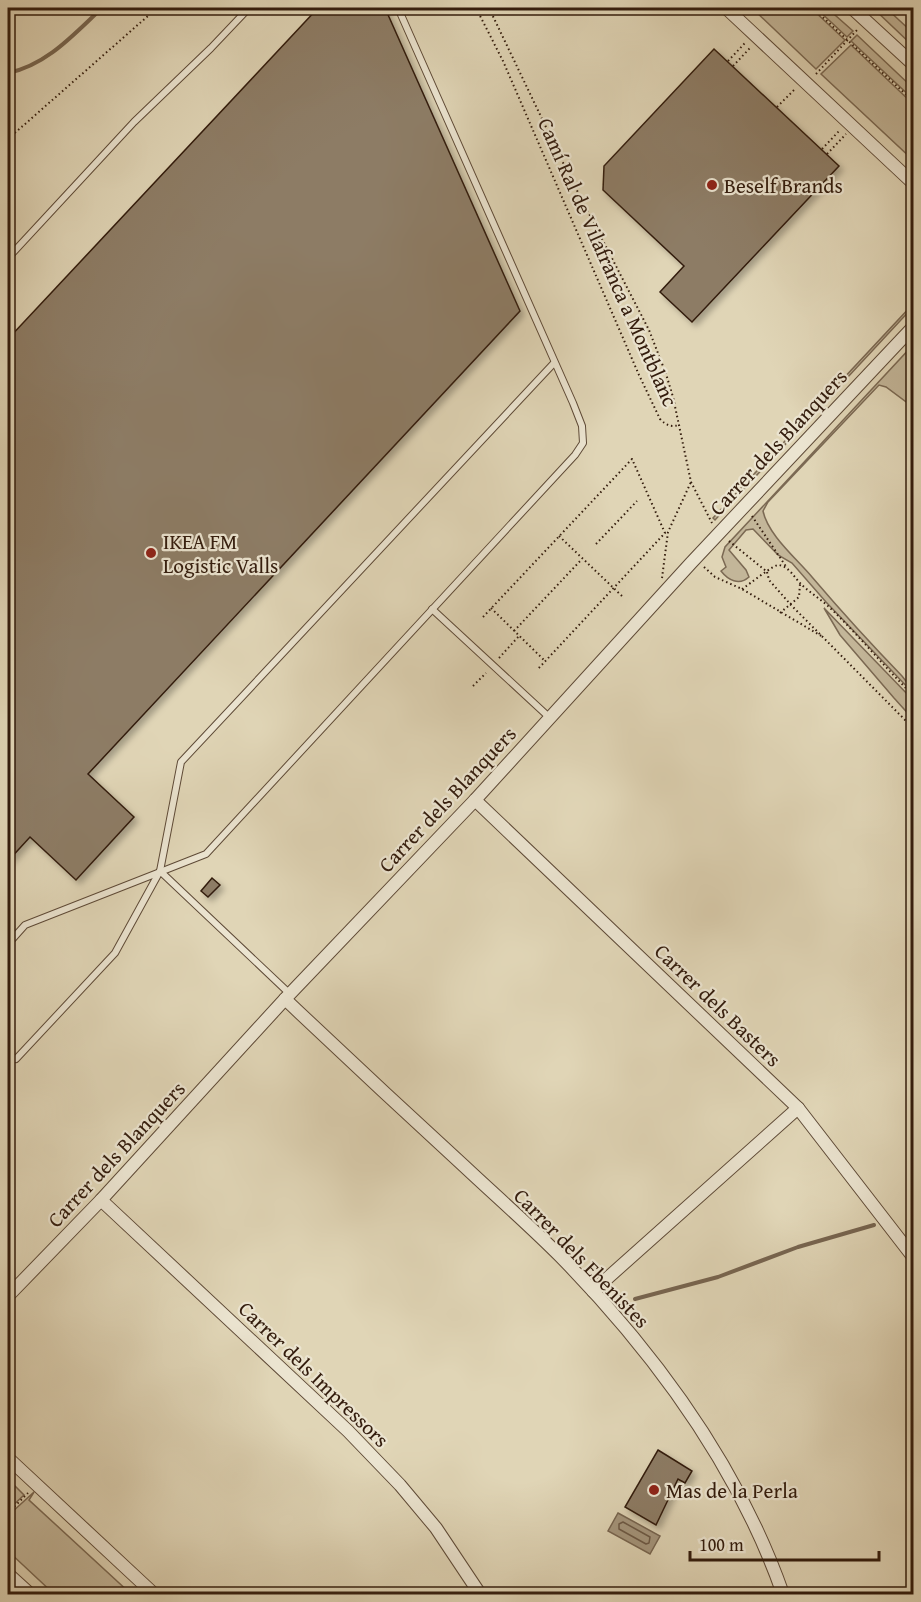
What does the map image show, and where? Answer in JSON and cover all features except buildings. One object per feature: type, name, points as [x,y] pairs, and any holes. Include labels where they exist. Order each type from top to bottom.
[{"type":"street","points":[[726,8],[914,184]]},
{"type":"street","points":[[852,8],[914,65]]},
{"type":"street","name":"Carrer dels Blanquers","points":[[8,1296],[101,1200],[287,996],[475,800],[695,558],[914,326]]},
{"type":"street","name":"Carrer dels Basters","points":[[475,800],[798,1108],[914,1258]]},
{"type":"street","name":"Carrer dels Ebenistes","points":[[287,996],[559,1255],[624,1327],[694,1418],[716,1452],[754,1524],[783,1594]]},
{"type":"street","points":[[593,1291],[798,1108]]},
{"type":"street","name":"Carrer dels Impressors","points":[[101,1200],[348,1431],[400,1485],[436,1528],[480,1594]]},
{"type":"street","points":[[8,1458],[154,1594]]},
{"type":"street","points":[[8,1574],[30,1594]]},
{"type":"lane","points":[[8,258],[134,122],[212,48],[249,8]]},
{"type":"lane","points":[[8,944],[25,925],[206,854],[584,443],[582,426],[398,8]]},
{"type":"lane","points":[[16,1059],[115,953],[160,871],[181,762],[554,363]]},
{"type":"lane","points":[[432,609],[549,718]]},
{"type":"lane","points":[[160,871],[287,996]]},
{"type":"path","points":[[8,139],[156,8]]},
{"type":"path","name":"Camí Ral de Vilafranca a Montblanc","points":[[477,8],[503,61],[660,419],[672,427],[680,425],[691,482],[709,520],[705,523]]},
{"type":"path","points":[[489,8],[548,132],[649,330],[666,374],[680,425]]},
{"type":"path","points":[[813,8],[914,102]]},
{"type":"path","points":[[812,79],[861,26]]},
{"type":"path","points":[[728,61],[747,41]]},
{"type":"path","points":[[733,66],[752,46]]},
{"type":"path","points":[[777,107],[795,88]]},
{"type":"path","points":[[822,149],[840,130]]},
{"type":"path","points":[[827,154],[846,134]]},
{"type":"path","points":[[483,616],[632,459],[665,533],[537,670]]},
{"type":"path","points":[[663,593],[661,574],[668,532],[691,482]]},
{"type":"path","points":[[596,544],[637,501]]},
{"type":"path","points":[[753,517],[787,568],[801,584],[828,606],[914,696]]},
{"type":"path","points":[[559,536],[623,597]]},
{"type":"path","points":[[730,542],[766,571],[769,580],[791,604],[914,729]]},
{"type":"path","points":[[695,558],[715,577],[742,589],[825,639]]},
{"type":"path","points":[[514,631],[582,559]]},
{"type":"path","points":[[742,589],[756,581],[772,566],[779,565],[787,568]]},
{"type":"path","points":[[780,613],[799,597],[801,584]]},
{"type":"path","points":[[491,608],[545,661]]},
{"type":"path","points":[[499,658],[519,636]]},
{"type":"path","points":[[473,686],[486,673]]},
{"type":"path","points":[[8,1516],[32,1490]]},
{"type":"shaded area","points":[[752,8],[811,8],[845,40],[816,69]]},
{"type":"shaded area","points":[[816,8],[827,8],[853,31],[847,37]]},
{"type":"shaded area","points":[[873,8],[886,8],[913,33],[913,46]]},
{"type":"shaded area","points":[[857,35],[913,88],[913,99],[851,41]]},
{"type":"shaded area","points":[[851,45],[913,104],[913,160],[821,74]]},
{"type":"shaded area","points":[[913,304],[913,307],[715,520],[713,518]]},
{"type":"shaded area","points":[[913,345],[913,407],[886,387],[879,385],[768,502],[763,511],[771,529],[784,546],[902,676],[913,693],[792,563],[778,555],[753,529],[746,530],[729,550],[749,577],[745,580],[734,581],[721,571],[726,567],[722,557],[725,547]]},
{"type":"shaded area","points":[[824,608],[913,700],[913,719],[840,635]]},
{"type":"shaded area","points":[[8,1479],[24,1495],[8,1510]]},
{"type":"shaded area","points":[[34,1492],[29,1500],[131,1594],[54,1594],[8,1551],[8,1524],[14,1516],[11,1513]]},
{"type":"water","points":[[618,1513],[660,1536],[650,1554],[608,1531]]},
{"type":"waterway","points":[[8,73],[22,69],[47,56],[102,8]]},
{"type":"waterway","points":[[908,1214],[914,1212]]},
{"type":"waterway","points":[[635,1299],[718,1277],[798,1247],[874,1225]]},
{"type":"place","name":"Beself Brands","points":[[712,185]]},
{"type":"place","name":"IKEA FM Logistic Valls","points":[[151,553]]},
{"type":"place","name":"Mas de la Perla","points":[[654,1490]]}]
